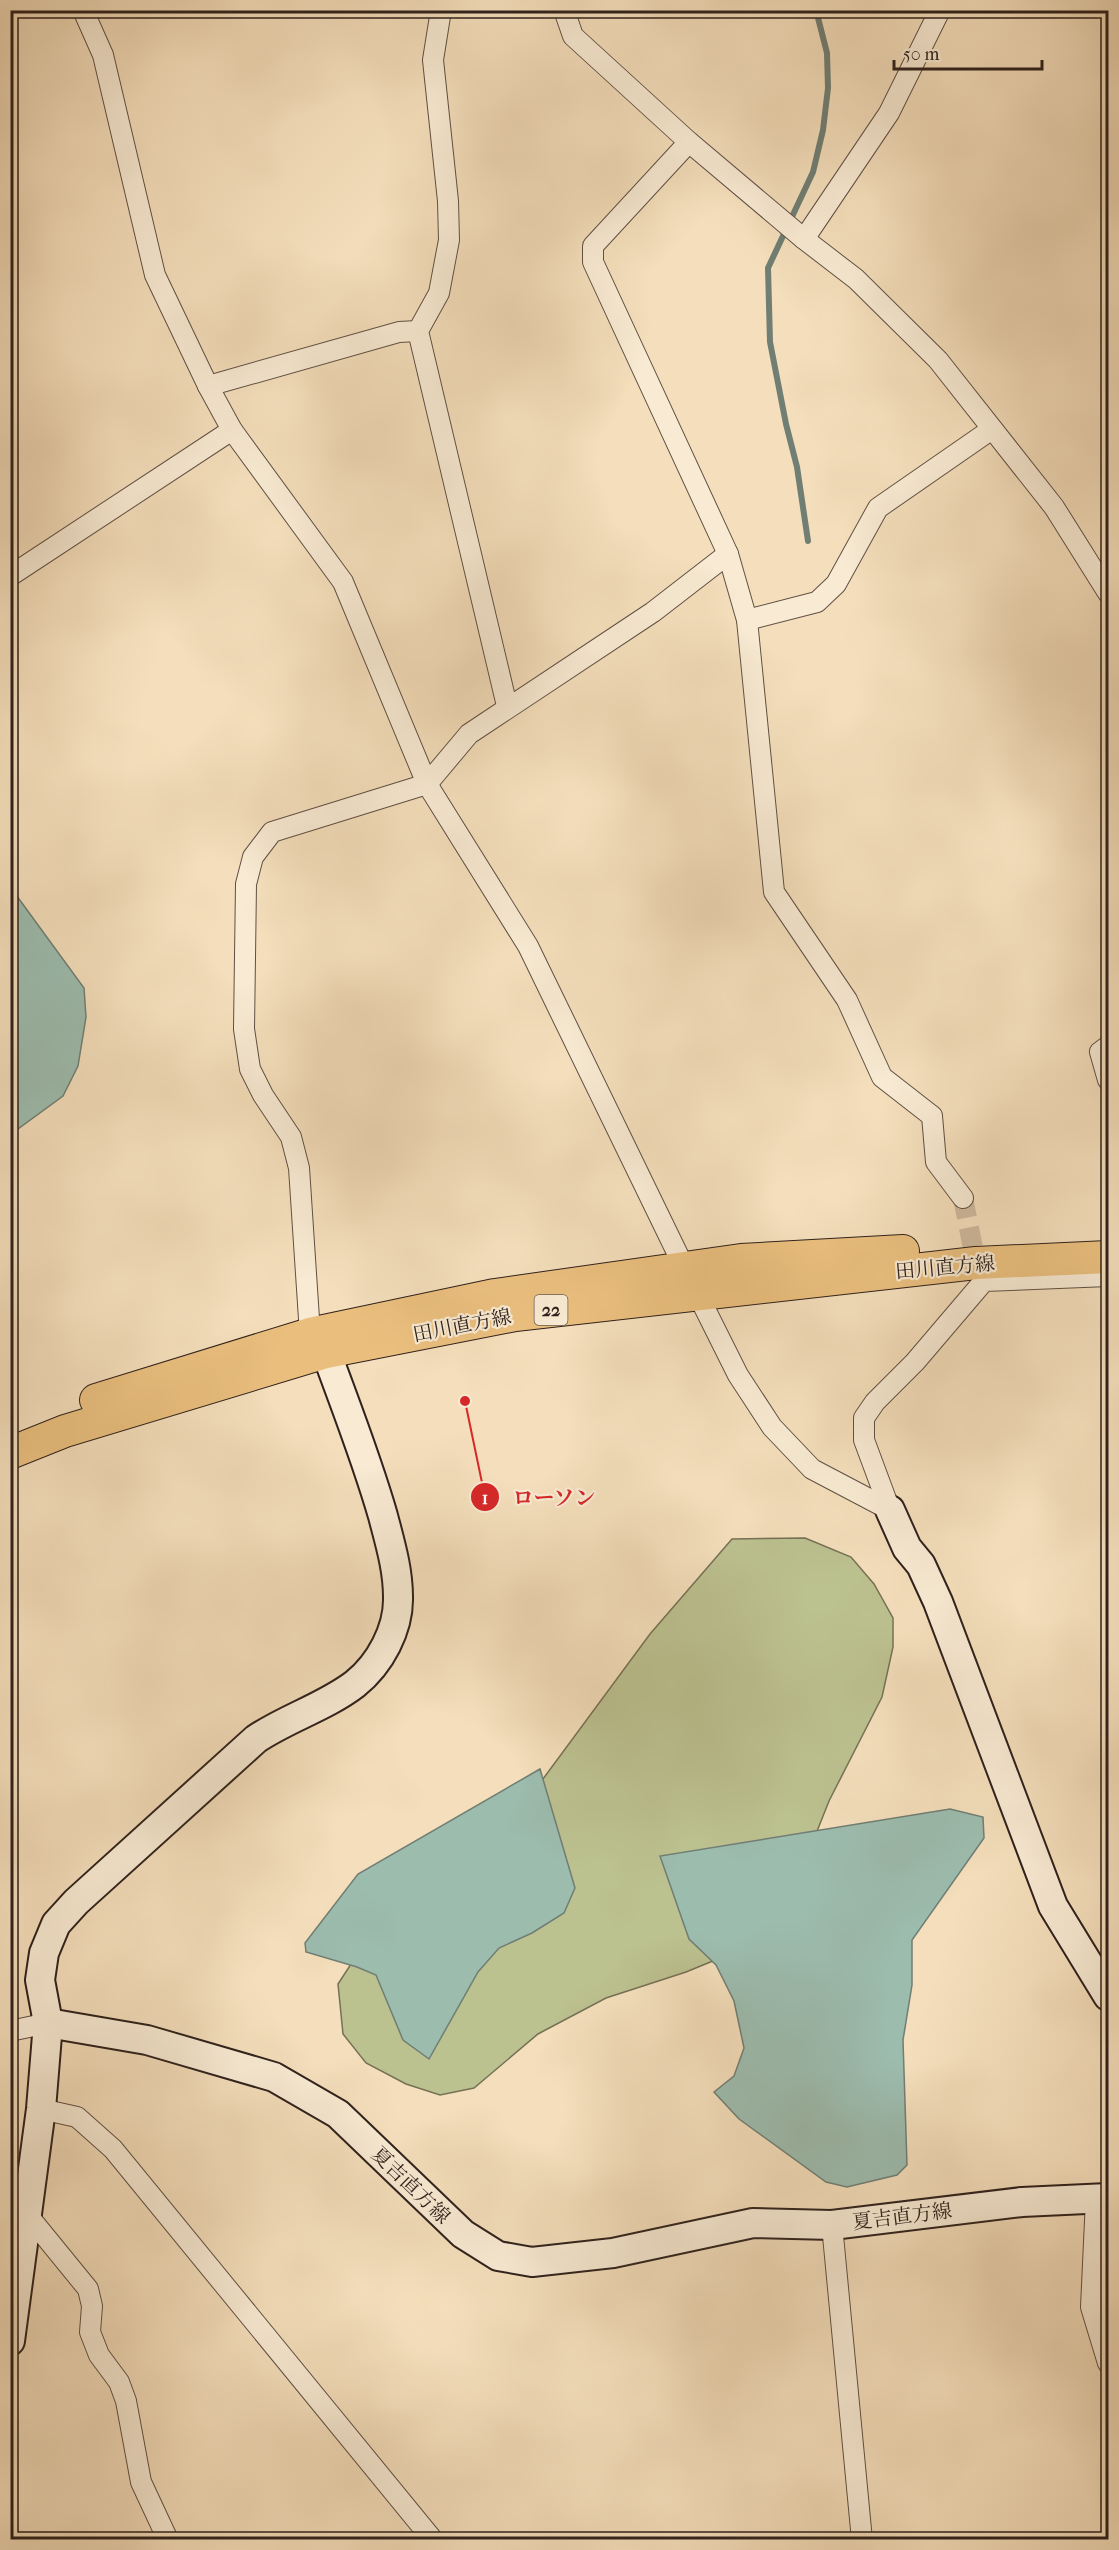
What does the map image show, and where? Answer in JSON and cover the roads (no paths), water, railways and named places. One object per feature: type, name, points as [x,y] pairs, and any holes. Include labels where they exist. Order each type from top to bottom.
[{"type":"main road","name":"田川直方線","points":[[691,1280],[741,1260],[1108,1237]]},
{"type":"main road","name":"田川直方線","points":[[10,1430],[178,1373],[318,1343],[515,1315],[691,1280],[980,1272],[1108,1257]]},
{"type":"main road","name":"田川直方線","points":[[10,1453],[65,1431],[318,1343]]},
{"type":"main road","points":[[10,2341],[18,2208],[41,2109],[48,2023],[40,1980],[44,1953],[56,1924],[76,1902],[256,1739],[280,1723],[318,1707],[356,1683],[375,1664],[392,1634],[398,1599],[395,1558],[365,1455],[318,1343]]},
{"type":"main road","points":[[890,1510],[907,1548],[921,1565],[938,1602],[1053,1906],[1108,1996]]},
{"type":"main road","name":"夏吉直方線","points":[[48,2023],[147,2040],[274,2077],[338,2114],[463,2234],[498,2256],[532,2262],[614,2253],[753,2223],[832,2224],[1022,2202],[1102,2199]]},
{"type":"street","points":[[83,10],[103,55],[155,275],[208,386],[232,430],[344,582],[427,784],[528,946],[738,1375],[772,1427],[812,1469],[890,1510]]},
{"type":"street","points":[[441,10],[433,60],[448,201],[449,240],[439,293],[418,331],[507,706]]},
{"type":"street","points":[[564,10],[573,36],[689,142],[804,239],[856,279],[938,360],[1054,507],[1108,594]]},
{"type":"street","points":[[804,239],[889,113],[940,10]]},
{"type":"street","points":[[689,142],[593,246],[593,262],[728,554],[747,620],[774,892],[847,1000],[882,1077],[932,1116],[936,1162],[963,1198]]},
{"type":"street","points":[[208,386],[399,332],[418,331]]},
{"type":"street","points":[[747,620],[817,602],[836,584],[878,508],[992,429]]},
{"type":"street","points":[[10,576],[232,430]]},
{"type":"street","points":[[318,1343],[299,1168],[291,1137],[263,1095],[250,1069],[244,1029],[246,884],[253,857],[272,832],[427,784],[469,734],[507,706],[653,612],[728,554]]},
{"type":"street","points":[[1108,1046],[1100,1052],[1108,1080]]},
{"type":"street","points":[[890,1510],[864,1440],[864,1418],[875,1402],[915,1362],[980,1272],[1108,1276]]},
{"type":"street","points":[[10,2031],[48,2023]]},
{"type":"street","points":[[41,2109],[77,2117],[113,2149],[433,2540]]},
{"type":"street","points":[[1102,2199],[1091,2307],[1108,2363]]},
{"type":"street","points":[[18,2208],[88,2289],[92,2306],[90,2332],[99,2355],[119,2382],[126,2401],[141,2482],[168,2540]]},
{"type":"street","points":[[832,2224],[862,2540]]},
{"type":"waterway","points":[[808,541],[797,467],[770,342],[768,268],[813,172],[823,130],[828,88],[827,53],[816,10]]},
{"type":"tunnel","points":[[963,1198],[976,1263]]},
{"type":"place","name":"ローソン","points":[[465,1401]]}]
